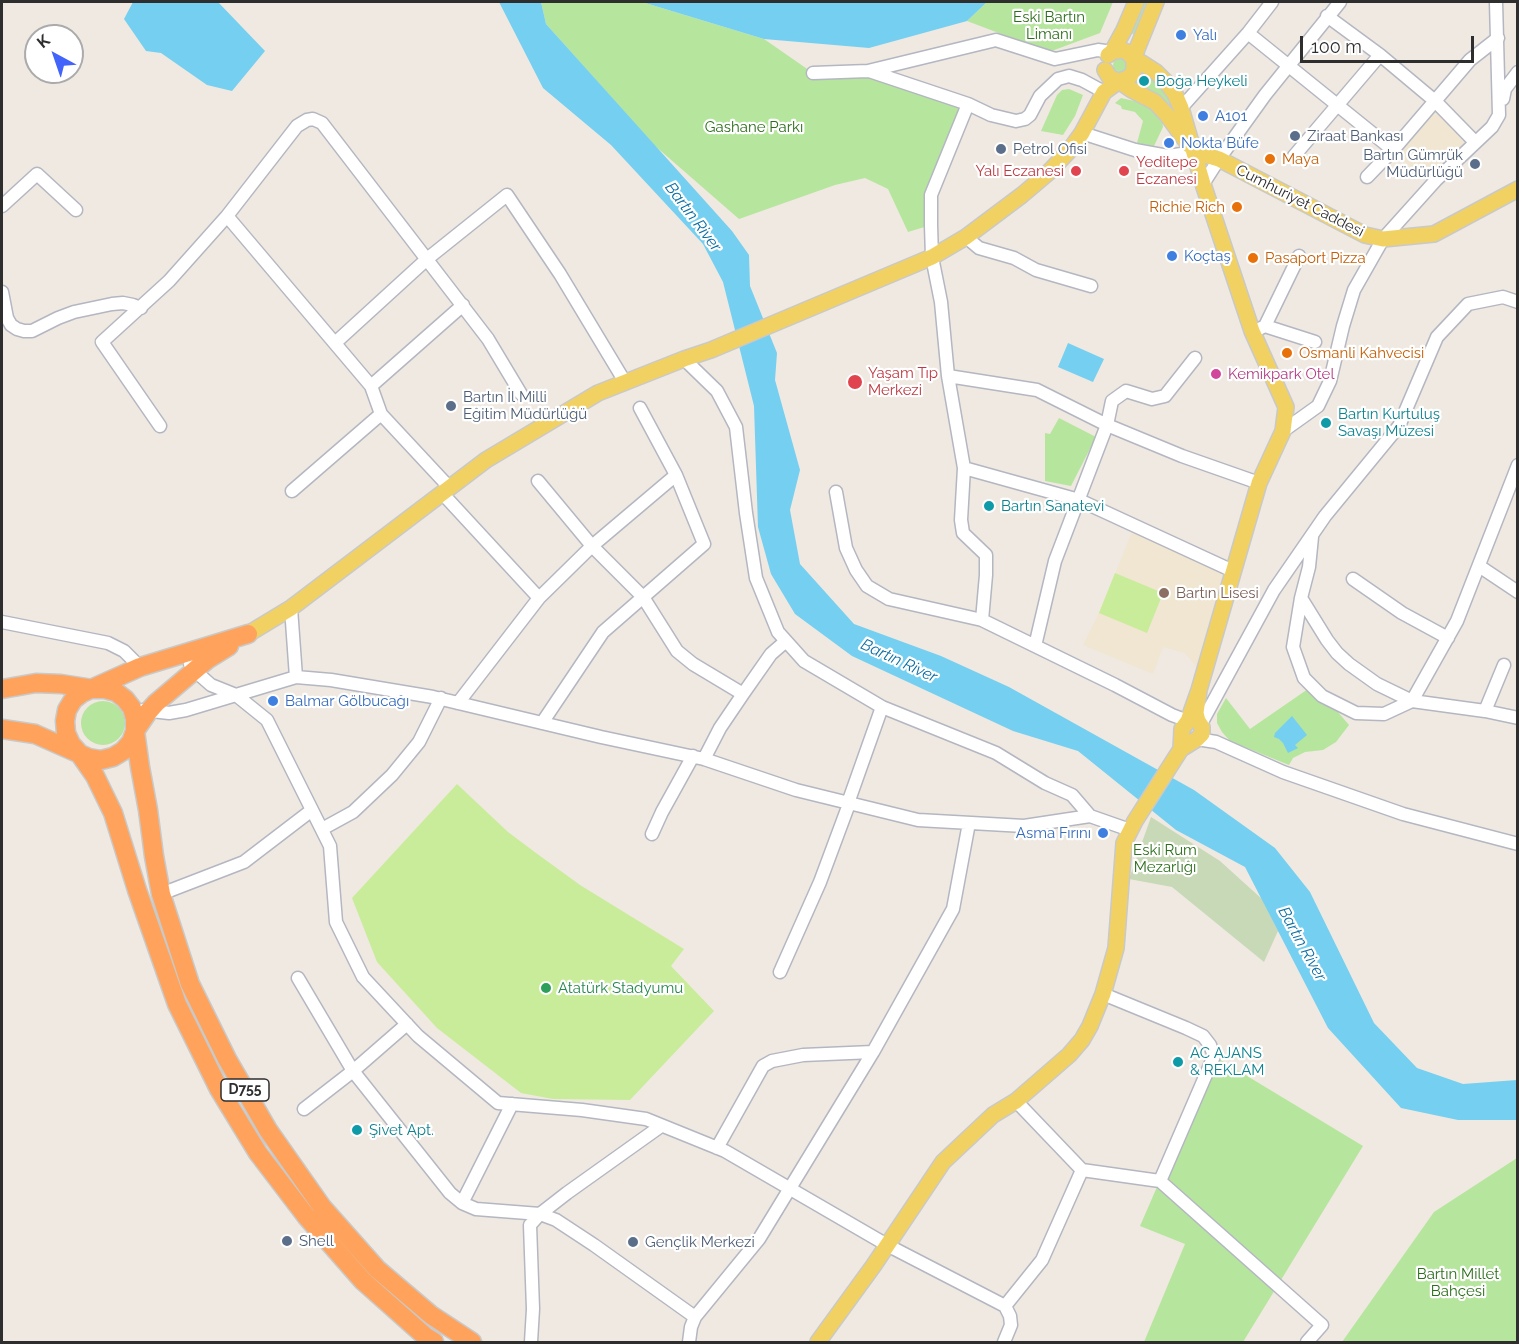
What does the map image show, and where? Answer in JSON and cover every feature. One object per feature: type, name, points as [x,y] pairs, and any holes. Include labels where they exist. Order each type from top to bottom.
[{"type":"highway","points":[[140,710],[156,703],[201,664],[248,634]]},
{"type":"highway","points":[[79,753],[70,744],[65,722],[67,710],[73,700],[82,693],[140,667],[201,664]]},
{"type":"highway","points":[[2,689],[36,683],[105,689],[116,692],[140,710]]},
{"type":"highway","points":[[2,729],[35,734],[89,758],[101,760],[123,751],[131,742],[140,710]]},
{"type":"highway","name":"D755","points":[[135,731],[154,856],[168,921],[190,984],[227,1059],[268,1130],[322,1207],[377,1269],[431,1315],[472,1342]]},
{"type":"highway","name":"D755","points":[[79,753],[95,776],[113,813],[177,1004],[219,1089],[258,1153],[306,1216],[363,1281],[426,1338],[434,1342]]},
{"type":"main road","points":[[1104,92],[1105,60],[1124,30],[1136,2]]},
{"type":"main road","points":[[248,634],[291,608],[486,460],[598,393],[711,350],[932,257],[966,237],[1048,173],[1082,133],[1104,92],[1132,74],[1134,59],[1156,2]]},
{"type":"main road","points":[[818,1342],[943,1162],[993,1115],[1016,1101],[1069,1055],[1090,1026],[1103,994],[1116,948],[1124,843],[1193,729],[1199,690],[1259,483],[1283,431],[1286,407],[1259,329],[1203,184],[1195,152],[1175,94],[1156,72],[1131,55],[1122,50],[1112,52]]},
{"type":"main road","points":[[1105,70],[1110,78],[1155,102],[1195,152]]},
{"type":"main road","name":"Cumhuriyet Caddesi","points":[[1195,152],[1219,159],[1365,235],[1383,239],[1434,234],[1518,189]]},
{"type":"main road","name":"Cumhuriyet Caddesi","points":[[1408,237],[1518,177]]},
{"type":"street","points":[[1181,135],[1181,108],[1248,33],[1272,2]]},
{"type":"street","points":[[1203,184],[1265,95],[1340,2]]},
{"type":"street","points":[[1496,2],[1499,115]]},
{"type":"street","points":[[1327,16],[1380,55],[1435,101],[1475,142]]},
{"type":"street","points":[[1248,33],[1393,150]]},
{"type":"street","points":[[1367,177],[1470,60],[1498,38]]},
{"type":"street","points":[[813,73],[867,71],[996,40],[1055,59],[1098,50],[1112,52]]},
{"type":"street","points":[[1294,156],[1380,55]]},
{"type":"street","points":[[1055,59],[1058,79]]},
{"type":"street","points":[[867,71],[968,104],[991,115],[1016,121],[1030,116],[1040,96],[1058,79],[1069,76],[1104,92]]},
{"type":"street","points":[[1283,431],[1318,406],[1330,381],[1342,326],[1354,290],[1383,239],[1436,180],[1492,127],[1499,115],[1505,88],[1518,72]]},
{"type":"street","points":[[968,104],[932,195],[932,257],[941,302],[948,376],[964,468],[961,520],[963,533],[986,555],[982,620]]},
{"type":"street","points":[[160,426],[102,342],[169,281],[227,216],[297,126],[313,119],[322,123],[463,305],[488,339],[521,394]]},
{"type":"street","points":[[1082,133],[1135,150],[1168,156],[1195,152]]},
{"type":"street","points":[[2,206],[37,174],[76,210]]},
{"type":"street","points":[[335,343],[427,259],[507,195],[560,274],[625,382]]},
{"type":"street","points":[[227,216],[371,386],[381,414],[539,598]]},
{"type":"street","points":[[966,237],[979,248],[1014,258],[1036,270],[1091,286]]},
{"type":"street","points":[[1299,256],[1259,329],[1315,342]]},
{"type":"street","points":[[2,292],[7,318],[11,325],[24,331],[32,331],[74,312],[112,304],[123,303],[141,308]]},
{"type":"street","points":[[1193,729],[1274,590],[1325,516],[1399,426],[1437,336],[1467,304],[1503,297],[1518,302]]},
{"type":"street","points":[[371,386],[463,305]]},
{"type":"street","points":[[1035,646],[1055,561],[1107,425],[1112,401],[1126,391],[1152,399],[1165,396],[1194,358]]},
{"type":"street","points":[[684,359],[717,391],[736,427],[756,578],[778,632],[804,661],[882,707],[996,753],[1045,783],[1072,795],[1090,816]]},
{"type":"street","points":[[948,376],[1037,390],[1107,425],[1182,456],[1259,483]]},
{"type":"street","points":[[1286,407],[1304,414]]},
{"type":"street","points":[[542,723],[603,632],[704,544],[676,475],[640,408]]},
{"type":"street","points":[[292,490],[381,414]]},
{"type":"street","points":[[1312,536],[1309,567],[1293,647],[1304,678],[1322,696],[1356,713],[1384,714],[1412,701],[1448,638],[1457,621],[1518,465]]},
{"type":"street","points":[[964,468],[1079,500],[1233,571]]},
{"type":"street","points":[[458,703],[539,598],[592,546],[676,475]]},
{"type":"street","points":[[538,480],[592,546],[643,597],[678,651],[693,664],[743,694]]},
{"type":"street","points":[[836,492],[846,548],[856,570],[867,586],[889,599],[982,620],[1115,684],[1216,742],[1283,772],[1403,814],[1518,844]]},
{"type":"street","points":[[1479,566],[1518,592]]},
{"type":"street","points":[[1353,579],[1402,614],[1448,638]]},
{"type":"street","points":[[1301,598],[1337,653],[1377,684],[1412,701],[1518,718]]},
{"type":"street","points":[[291,608],[296,677]]},
{"type":"street","points":[[2,622],[108,643],[124,651],[140,667]]},
{"type":"street","points":[[652,834],[662,812],[698,758],[771,654],[786,641]]},
{"type":"street","points":[[201,664],[211,685],[236,695],[267,720],[330,846],[336,922],[363,977],[418,1036],[498,1103],[582,1110],[646,1119],[725,1151],[887,1245],[1005,1306],[1011,1325],[1004,1342]]},
{"type":"street","points":[[1485,711],[1504,665]]},
{"type":"street","points":[[140,710],[169,713],[186,710],[296,677],[331,680],[441,698],[698,758],[796,790],[918,820],[1024,826],[1090,816],[1133,825]]},
{"type":"street","points":[[321,829],[353,812],[392,776],[419,742],[441,698]]},
{"type":"street","points":[[780,972],[820,882],[882,707]]},
{"type":"street","points":[[161,894],[244,862],[312,810]]},
{"type":"street","points":[[689,1342],[695,1317],[759,1239],[873,1052],[953,909],[969,823]]},
{"type":"street","points":[[298,978],[353,1071],[450,1193],[462,1203],[476,1209],[540,1214],[556,1220],[695,1317]]},
{"type":"street","points":[[1103,994],[1165,1018],[1203,1036],[1214,1056],[1160,1181]]},
{"type":"street","points":[[304,1109],[353,1071],[406,1024]]},
{"type":"street","points":[[717,1148],[763,1066],[772,1061],[803,1055],[873,1052]]},
{"type":"street","points":[[1016,1101],[1082,1170],[1160,1181],[1323,1325],[1307,1342]]},
{"type":"street","points":[[462,1203],[512,1104]]},
{"type":"street","points":[[531,1342],[533,1309],[530,1225],[567,1193],[662,1126]]},
{"type":"street","points":[[1005,1306],[1042,1260],[1082,1170]]},
{"type":"shaded area","points":[[1437,114],[1467,145],[1431,180],[1393,154],[1425,116]]},
{"type":"shaded area","name":"Bartın Lisesi","points":[[1132,532],[1228,573],[1199,670],[1185,653],[1163,647],[1153,674],[1083,645],[1099,613]]},
{"type":"green space","name":"Gashane Parkı","points":[[541,2],[642,2],[764,39],[813,73],[868,71],[968,104],[931,195],[931,225],[908,232],[888,189],[865,178],[835,185],[739,219],[654,145],[546,24]]},
{"type":"green space","name":"Eski Bartın Limanı","points":[[987,2],[1113,2],[1100,33],[1049,52],[967,21]]},
{"type":"green space","points":[[1142,2],[1151,2],[1138,37],[1129,32]]},
{"type":"green space","points":[[1117,58],[1123,58],[1127,65],[1123,72],[1117,72],[1113,68],[1113,62]]},
{"type":"green space","points":[[1142,68],[1169,94],[1178,119],[1131,85]]},
{"type":"green space","points":[[1069,89],[1083,95],[1075,116],[1063,135],[1041,131],[1057,95],[1062,90]]},
{"type":"green space","points":[[1121,98],[1148,104],[1162,120],[1163,127],[1154,146],[1137,143],[1143,121],[1135,112],[1122,109],[1115,103]]},
{"type":"green space","points":[[1059,418],[1096,437],[1071,486],[1045,481],[1045,433],[1050,434]]},
{"type":"green space","points":[[1115,573],[1163,593],[1147,633],[1099,613]]},
{"type":"green space","points":[[1308,689],[1337,711],[1349,725],[1336,742],[1323,750],[1305,752],[1293,758],[1289,765],[1230,741],[1217,723],[1217,714],[1226,698],[1250,729]]},
{"type":"green space","points":[[103,701],[118,708],[125,723],[118,738],[103,745],[88,738],[81,723],[88,708]]},
{"type":"green space","name":"Atatürk Stadyumu","points":[[457,784],[508,832],[580,885],[684,949],[671,966],[714,1011],[630,1100],[553,1099],[521,1093],[437,1028],[377,962],[352,898]]},
{"type":"green space","name":"Eski Rum Mezarlığı","points":[[1151,817],[1220,861],[1262,899],[1278,931],[1264,962],[1172,887],[1129,879]]},
{"type":"green space","points":[[1214,1056],[1363,1146],[1243,1342],[1144,1342],[1185,1244],[1140,1226]]},
{"type":"green space","name":"Bartın Millet Bahçesi","points":[[1517,1158],[1517,1342],[1342,1342],[1434,1212]]},
{"type":"water","points":[[133,2],[218,2],[265,51],[232,91],[207,85],[161,53],[146,51],[124,19]]},
{"type":"water","name":"Bartın River","points":[[499,2],[541,2],[546,24],[732,231],[749,255],[750,286],[777,353],[775,380],[800,470],[790,510],[800,564],[854,624],[941,656],[1009,687],[1194,790],[1275,848],[1310,892],[1374,1023],[1417,1068],[1463,1084],[1517,1080],[1517,1120],[1458,1120],[1401,1108],[1328,1028],[1245,867],[1176,830],[1078,751],[1013,731],[852,656],[795,614],[771,574],[758,527],[754,406],[723,282],[703,244],[611,145],[543,88]]},
{"type":"water","points":[[642,2],[987,2],[967,21],[869,48],[764,39]]},
{"type":"water","points":[[1068,343],[1104,359],[1093,382],[1058,367]]},
{"type":"water","points":[[1292,716],[1307,735],[1295,745],[1298,748],[1288,753],[1283,743],[1274,737],[1275,733]]},
{"type":"place","name":"Yalı","points":[[1181,35]]},
{"type":"place","name":"Boğa Heykeli","points":[[1144,81]]},
{"type":"place","name":"A101","points":[[1203,116]]},
{"type":"place","name":"Ziraat Bankası","points":[[1295,136]]},
{"type":"place","name":"Nokta Büfe","points":[[1169,143]]},
{"type":"place","name":"Petrol Ofisi","points":[[1001,149]]},
{"type":"place","name":"Maya","points":[[1270,159]]},
{"type":"place","name":"Bartın Gümrük Müdürlüğü","points":[[1475,164]]},
{"type":"place","name":"Yalı Eczanesi","points":[[1076,171]]},
{"type":"place","name":"Yeditepe Eczanesi","points":[[1124,171]]},
{"type":"place","name":"Richie Rich","points":[[1237,207]]},
{"type":"place","name":"Koçtaş","points":[[1172,256]]},
{"type":"place","name":"Pasaport Pizza","points":[[1253,258]]},
{"type":"place","name":"Osmanli Kahvecisi","points":[[1287,353]]},
{"type":"place","name":"Kemikpark Otel","points":[[1216,374]]},
{"type":"place","name":"Yaşam Tıp Merkezi","points":[[855,382]]},
{"type":"place","name":"Bartın İl Milli Eğitim Müdürlüğü","points":[[451,406]]},
{"type":"place","name":"Bartın Kurtuluş Savaşı Müzesi","points":[[1326,423]]},
{"type":"place","name":"Bartın Sanatevi","points":[[989,506]]},
{"type":"place","name":"Bartın Lisesi","points":[[1164,593]]},
{"type":"place","name":"Balmar Gölbucağı","points":[[273,701]]},
{"type":"place","name":"Asma Fırını","points":[[1103,833]]},
{"type":"place","name":"Atatürk Stadyumu","points":[[546,988]]},
{"type":"place","name":"AC AJANS & REKLAM","points":[[1178,1062]]},
{"type":"place","name":"Şivet Apt.","points":[[357,1130]]},
{"type":"place","name":"Shell","points":[[287,1241]]},
{"type":"place","name":"Gençlik Merkezi","points":[[633,1242]]}]
